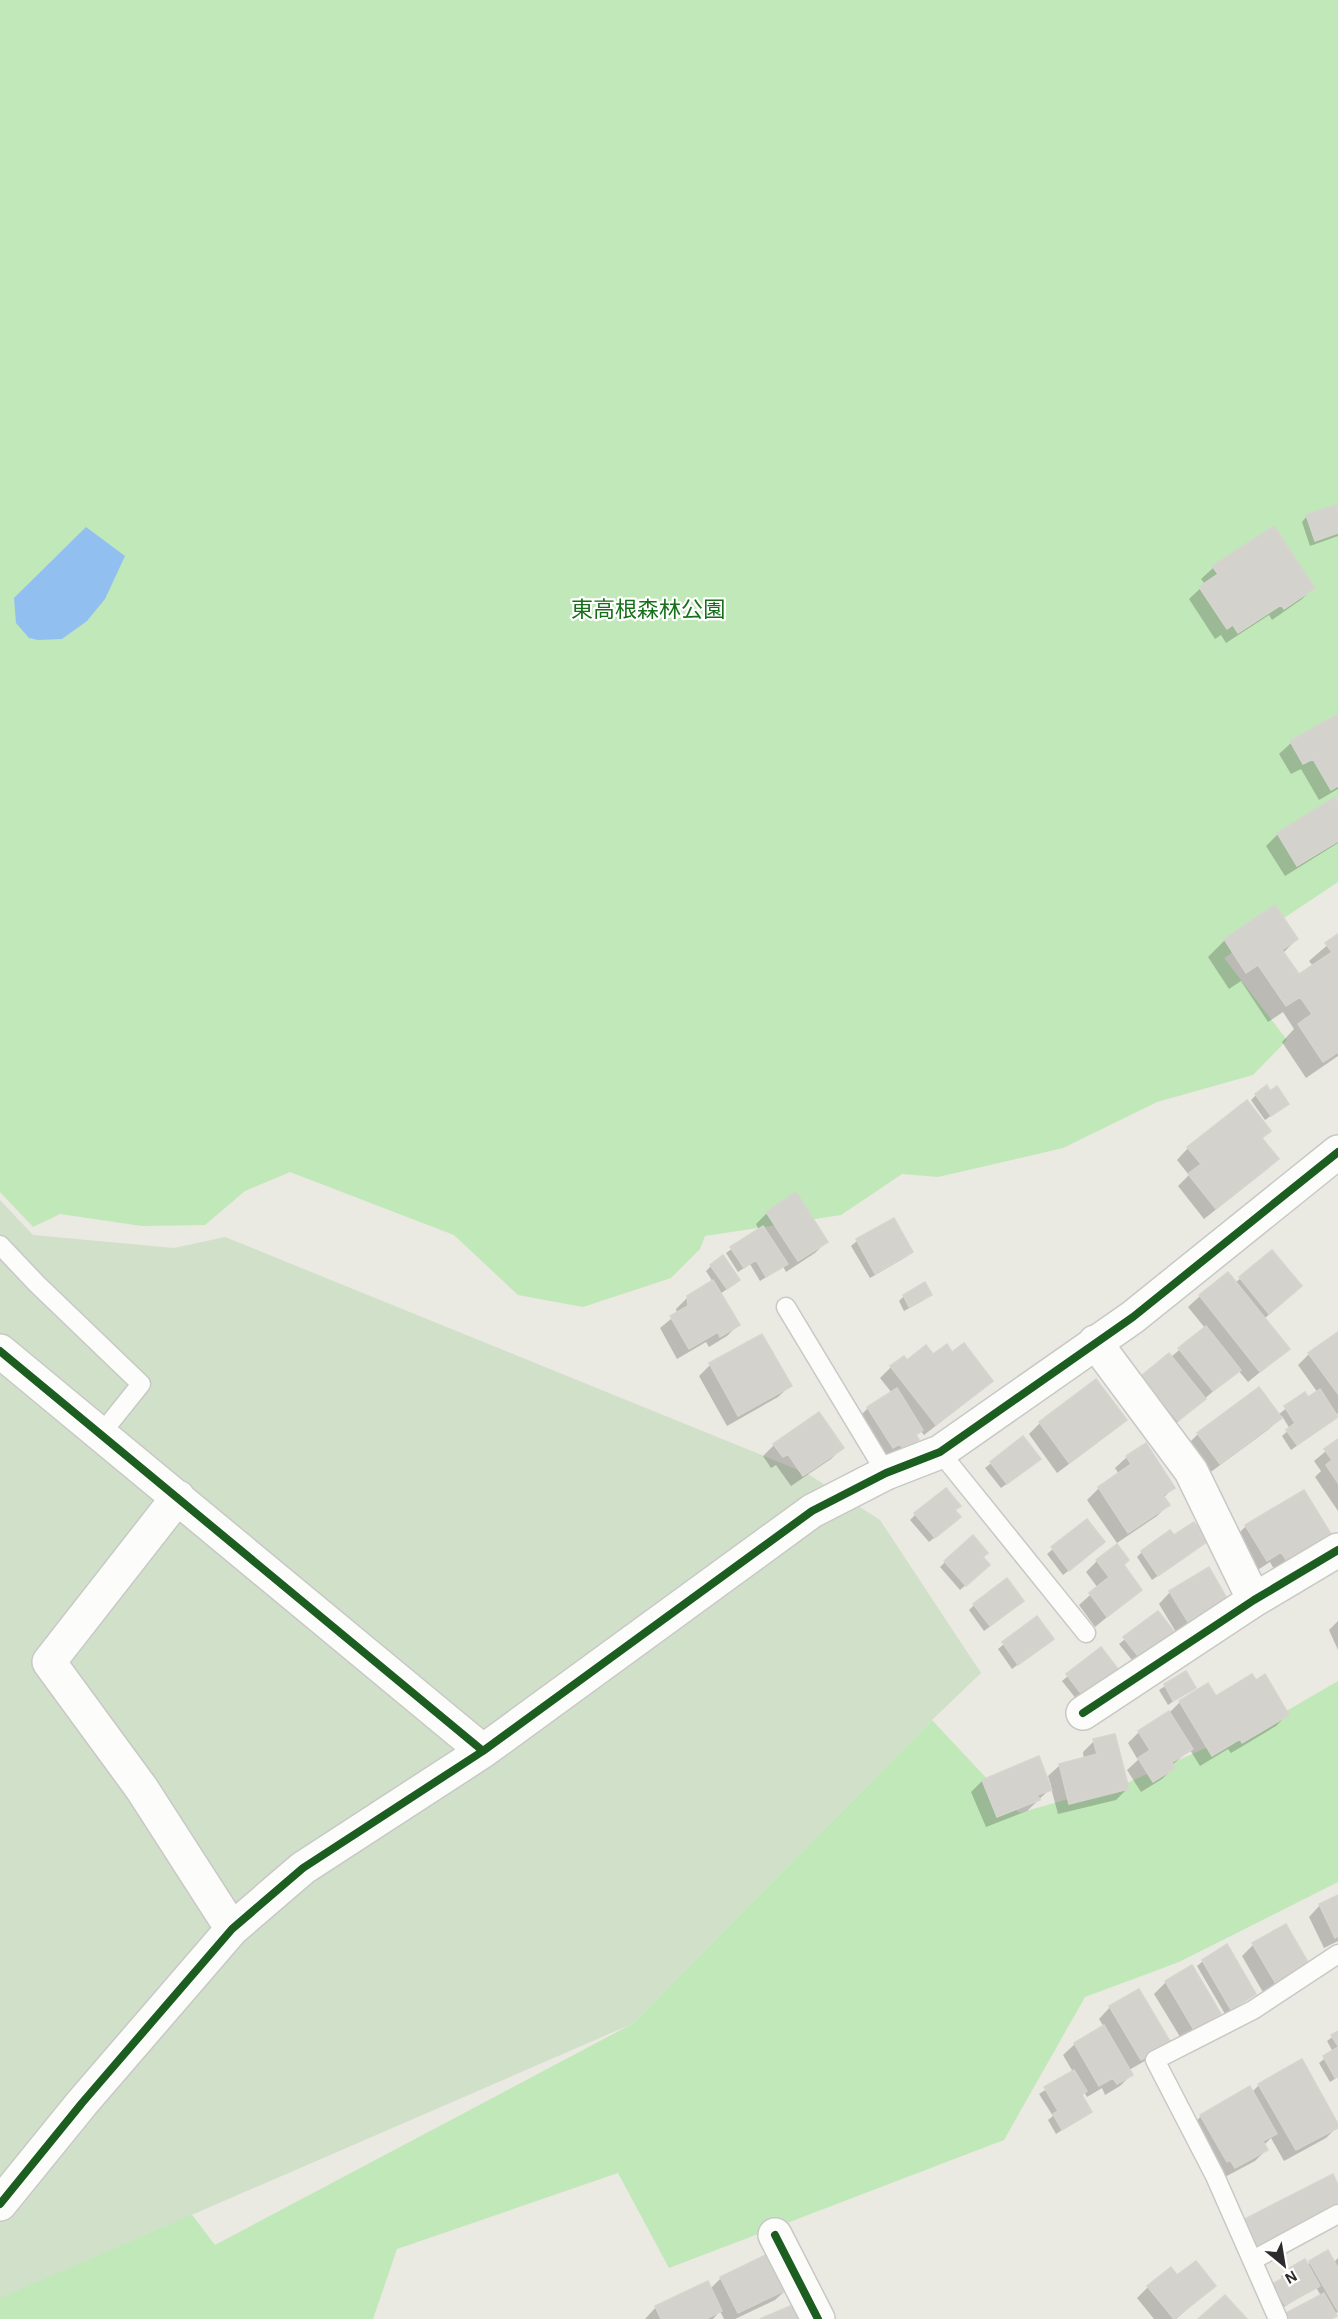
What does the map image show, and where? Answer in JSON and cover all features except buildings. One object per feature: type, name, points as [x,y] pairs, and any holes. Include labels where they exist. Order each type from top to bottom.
[{"type":"street","points":[[0,2204],[82,2103],[232,1929],[303,1868],[483,1751],[812,1511],[886,1473],[940,1452],[1133,1317],[1338,1152]]},
{"type":"street","points":[[1095,1342],[1191,1471],[1254,1600]]},
{"type":"street","points":[[0,1351],[483,1751]]},
{"type":"street","points":[[178,1497],[49,1662],[142,1789],[232,1929]]},
{"type":"street","points":[[1083,1713],[1254,1600],[1338,1550]]},
{"type":"street","points":[[775,2235],[818,2319]]},
{"type":"lane","points":[[0,1245],[141,1384],[101,1434]]},
{"type":"lane","points":[[786,1307],[886,1473]]},
{"type":"lane","points":[[940,1452],[1086,1633]]},
{"type":"lane","points":[[1278,2319],[1215,2176],[1155,2060],[1253,2010],[1338,1954]]},
{"type":"lane","points":[[1253,2260],[1338,2214]]},
{"type":"green space","name":"東高根森林公園","points":[[0,0],[1338,0],[1338,882],[1224,958],[1287,1040],[1253,1075],[1157,1102],[1063,1148],[938,1177],[902,1174],[841,1215],[705,1236],[700,1249],[671,1278],[583,1307],[518,1295],[454,1235],[290,1172],[245,1191],[205,1225],[142,1226],[60,1214],[33,1227],[0,1192]]},
{"type":"green space","points":[[0,1200],[33,1235],[174,1248],[225,1237],[808,1474],[880,1520],[981,1673],[632,2024],[0,2298]]},
{"type":"green space","points":[[1338,1681],[1338,1882],[1179,1962],[1085,1997],[1004,2140],[669,2268],[618,2173],[397,2249],[373,2319],[0,2319],[0,2251],[164,2178],[215,2245],[632,2024],[932,1720],[1019,1813],[1129,1782],[1276,1717]]},
{"type":"water","points":[[86,527],[125,556],[105,599],[87,621],[62,639],[29,638],[16,623],[14,598]]},
{"type":"cycle path","points":[[0,2204],[82,2103],[232,1929],[303,1868],[483,1751],[812,1511],[886,1473],[940,1452],[1133,1317],[1338,1152]]},
{"type":"cycle path","points":[[0,1351],[483,1751]]},
{"type":"cycle path","points":[[1083,1713],[1254,1600],[1338,1550]]},
{"type":"cycle path","points":[[775,2235],[818,2319]]}]
